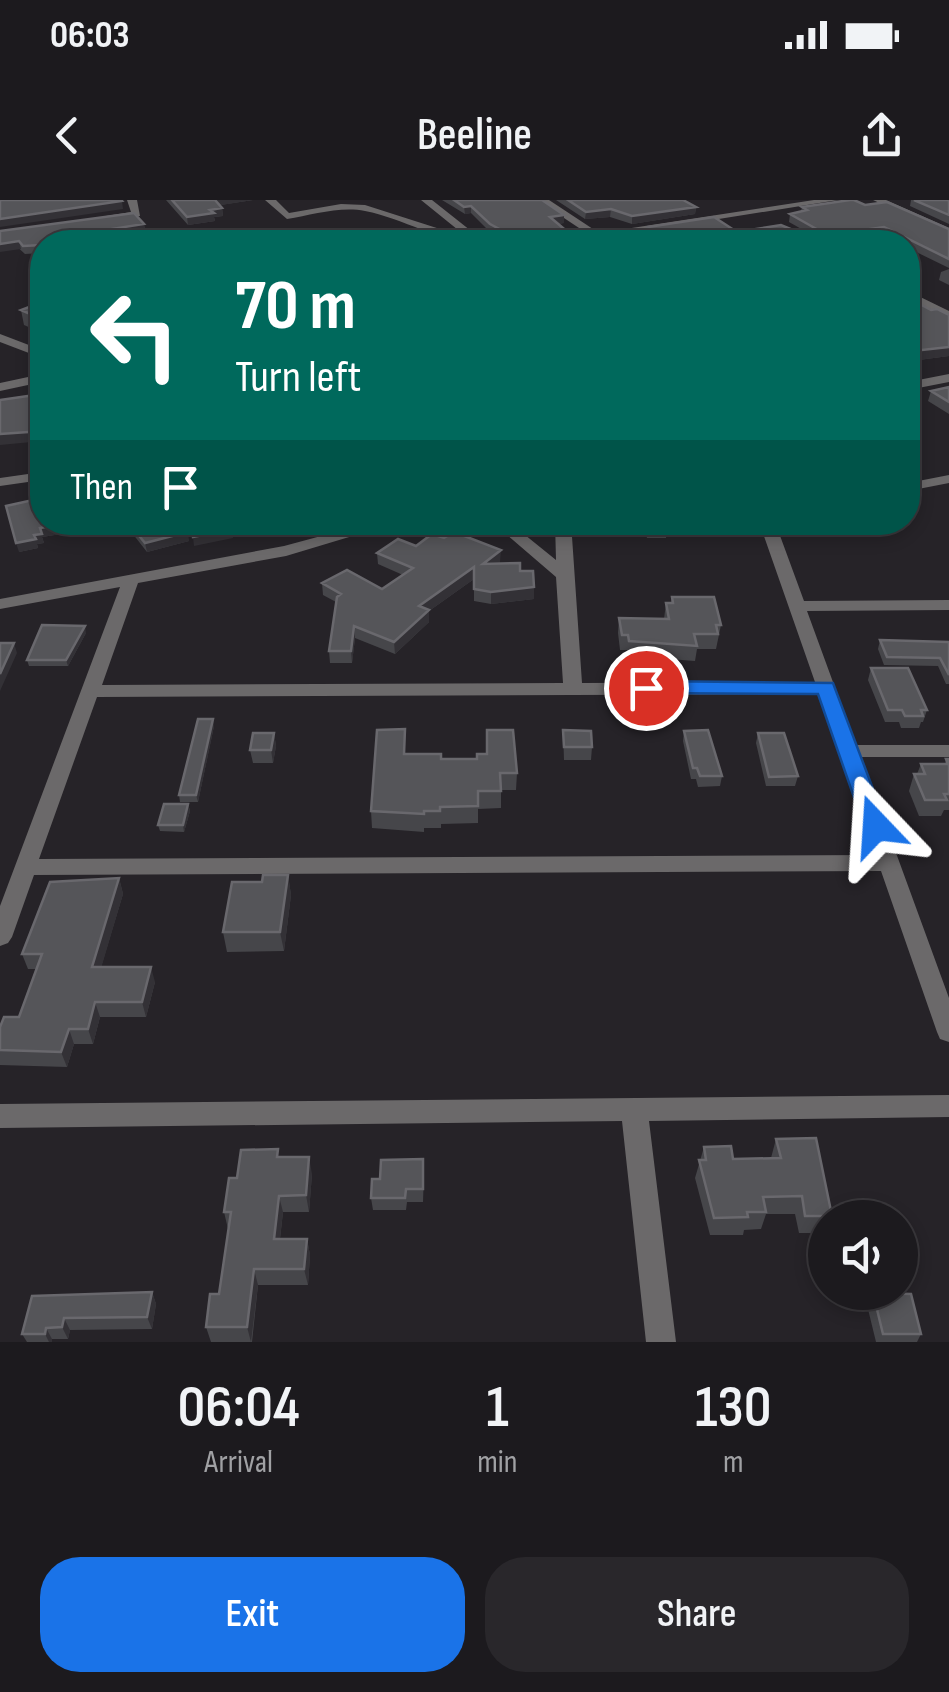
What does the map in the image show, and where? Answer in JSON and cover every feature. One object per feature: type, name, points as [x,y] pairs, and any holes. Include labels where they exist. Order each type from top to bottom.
[{"type":"street","points":[[95,220],[137,214],[132,200]]},
{"type":"street","points":[[270,200],[282,215],[364,208],[433,230]]},
{"type":"street","points":[[426,200],[465,230]]},
{"type":"street","points":[[542,200],[589,230]]},
{"type":"street","points":[[637,230],[833,200]]},
{"type":"street","points":[[878,200],[949,232]]},
{"type":"street","points":[[754,212],[769,220]]},
{"type":"street","points":[[920,300],[949,316]]},
{"type":"street","points":[[0,338],[30,349]]},
{"type":"street","points":[[920,384],[949,378]]},
{"type":"street","points":[[0,387],[30,381]]},
{"type":"street","points":[[0,482],[30,478]]},
{"type":"street","points":[[920,485],[949,479]]},
{"type":"street","points":[[0,604],[286,552],[346,535]]},
{"type":"street","points":[[514,535],[564,575]]},
{"type":"street","points":[[562,535],[573,688]]},
{"type":"street","points":[[772,535],[949,1032]]},
{"type":"street","points":[[0,936],[131,580]]},
{"type":"street","points":[[797,606],[949,605]]},
{"type":"street","points":[[91,692],[826,688]]},
{"type":"street","points":[[848,750],[949,750]]},
{"type":"street","points":[[26,867],[889,863]]},
{"type":"street","points":[[0,1116],[949,1106]]},
{"type":"street","points":[[634,1109],[661,1342]]},
{"type":"building","points":[[0,200],[121,200],[122,201],[0,219]]},
{"type":"building","points":[[172,200],[215,200],[222,208],[187,217]]},
{"type":"building","points":[[454,200],[542,200],[564,215],[550,217],[563,228],[501,230],[471,206],[464,207]]},
{"type":"building","points":[[568,200],[683,200],[696,207],[632,216],[611,209],[586,212]]},
{"type":"building","points":[[854,200],[865,205],[887,202],[949,229],[949,259],[920,245],[920,230],[818,230],[790,214],[807,210],[802,207]]},
{"type":"building","points":[[914,200],[949,200],[949,215]]},
{"type":"building","points":[[134,213],[144,224],[106,230],[30,230],[30,246],[23,246],[19,241],[0,244],[0,231]]},
{"type":"building","points":[[714,217],[734,230],[652,230],[648,227]]},
{"type":"building","points":[[781,225],[793,230],[750,230]]},
{"type":"building","points":[[920,304],[949,315],[949,347],[920,350]]},
{"type":"building","points":[[949,387],[949,402],[931,391]]},
{"type":"building","points":[[30,396],[30,432],[0,434],[0,400]]},
{"type":"building","points":[[30,501],[30,535],[36,539],[16,543],[6,506]]},
{"type":"building","points":[[139,535],[176,535],[145,543]]},
{"type":"building","points":[[431,535],[462,535],[501,550],[483,564],[520,563],[520,571],[533,571],[534,587],[491,592],[474,589],[474,567],[419,606],[429,610],[394,642],[354,626],[351,651],[329,651],[337,597],[341,594],[322,583],[347,570],[382,589],[413,568],[377,553],[398,539],[416,546]]},
{"type":"building","points":[[672,597],[714,597],[721,625],[716,625],[718,634],[694,634],[697,646],[629,641],[628,635],[622,635],[619,618],[669,619],[666,603],[673,603]]},
{"type":"building","points":[[42,625],[85,626],[66,660],[27,660]]},
{"type":"building","points":[[880,640],[949,642],[949,675],[940,658],[887,657]]},
{"type":"building","points":[[0,643],[14,643],[0,674]]},
{"type":"building","points":[[871,668],[908,668],[927,710],[921,710],[923,716],[905,716],[902,710],[888,710]]},
{"type":"building","points":[[198,719],[213,719],[196,795],[179,795]]},
{"type":"building","points":[[405,729],[404,754],[441,754],[441,759],[477,759],[477,754],[487,754],[487,730],[513,730],[517,773],[500,773],[501,791],[478,791],[478,806],[440,807],[440,811],[424,814],[371,811],[377,730]]},
{"type":"building","points":[[563,730],[591,731],[592,747],[564,747]]},
{"type":"building","points":[[708,730],[722,776],[700,776],[697,768],[693,768],[684,731]]},
{"type":"building","points":[[253,733],[274,733],[271,750],[250,750]]},
{"type":"building","points":[[758,733],[784,733],[798,776],[769,777]]},
{"type":"building","points":[[949,759],[949,794],[944,794],[947,800],[925,800],[914,774],[925,774],[921,764],[948,764]]},
{"type":"building","points":[[164,804],[188,804],[183,825],[158,825]]},
{"type":"building","points":[[263,875],[288,875],[280,932],[223,932],[232,882],[262,882]]},
{"type":"building","points":[[119,878],[92,967],[151,967],[142,1002],[95,1002],[88,1029],[69,1029],[61,1052],[0,1050],[4,1017],[19,1017],[42,954],[22,954],[50,882]]},
{"type":"building","points":[[816,1138],[829,1200],[808,1200],[805,1216],[802,1196],[763,1197],[766,1212],[714,1218],[699,1160],[706,1160],[704,1147],[731,1146],[733,1159],[781,1158],[776,1139]]},
{"type":"building","points":[[278,1149],[277,1157],[309,1157],[306,1195],[279,1196],[274,1239],[307,1239],[304,1269],[254,1269],[247,1327],[206,1327],[210,1294],[219,1294],[231,1212],[224,1212],[229,1178],[237,1178],[241,1150]]},
{"type":"building","points":[[423,1159],[423,1189],[406,1189],[405,1198],[371,1198],[372,1179],[380,1179],[381,1160]]},
{"type":"building","points":[[152,1292],[147,1317],[64,1318],[62,1327],[46,1328],[45,1334],[22,1334],[32,1296]]},
{"type":"building","points":[[877,1310],[915,1310],[921,1334],[883,1334]]},
{"type":"route","points":[[646,688],[826,688],[876,826]]}]
